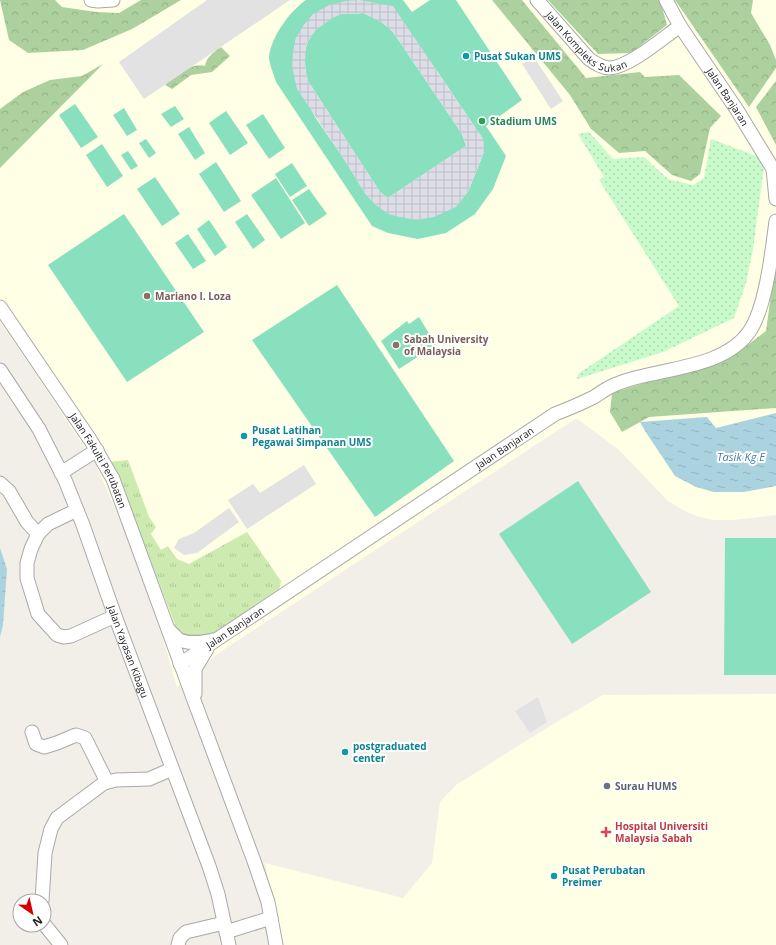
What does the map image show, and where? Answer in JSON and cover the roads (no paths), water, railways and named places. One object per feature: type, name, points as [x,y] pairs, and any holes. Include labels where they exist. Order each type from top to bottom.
[{"type":"street","points":[[91,0],[114,0]]},
{"type":"street","name":"Jalan Kompleks Sukan","points":[[537,0],[589,59],[599,65],[609,68],[626,64],[680,26]]},
{"type":"street","name":"Jalan Banjaran","points":[[666,0],[680,26],[774,169],[776,199]]},
{"type":"street","name":"Jalan Banjaran","points":[[180,664],[556,414],[595,396],[609,387],[701,362],[729,351],[748,333],[758,315],[772,250],[776,221]]},
{"type":"street","name":"Jalan Fakulti Perubatan","points":[[0,307],[97,450],[113,479],[194,702],[254,860],[268,902],[276,945]]},
{"type":"street","name":"Jalan Yayasan Kibagu","points":[[0,370],[39,429],[61,473],[77,510],[115,616],[209,866],[218,894],[226,933]]},
{"type":"street","points":[[61,473],[97,450]]},
{"type":"street","points":[[0,483],[9,491],[27,522],[38,534]]},
{"type":"street","points":[[77,510],[48,524],[38,534],[31,549],[27,563],[27,578],[38,614],[57,635],[64,637],[71,636],[115,616]]},
{"type":"street","points":[[169,630],[179,639],[191,642],[217,640]]},
{"type":"street","points":[[194,702],[195,669],[209,647],[217,640]]},
{"type":"street","points":[[32,732],[36,744],[44,747],[76,736],[85,738],[107,782]]},
{"type":"street","points":[[42,893],[45,853],[51,829],[57,818],[98,786],[107,782],[148,779],[172,769]]},
{"type":"street","points":[[178,945],[180,938],[186,932],[226,933],[271,918]]},
{"type":"street","points":[[52,933],[62,945]]},
{"type":"water","name":"Tasik Kg E","points":[[776,413],[776,486],[744,492],[714,492],[696,487],[675,476],[640,422],[707,417],[716,428]]},
{"type":"water","points":[[0,548],[7,569],[3,625],[0,637]]},
{"type":"place","name":"Pusat Sukan UMS","points":[[466,56]]},
{"type":"place","name":"Stadium UMS","points":[[482,121]]},
{"type":"place","name":"Mariano I. Loza","points":[[147,296]]},
{"type":"place","name":"Sabah University of Malaysia","points":[[396,345]]},
{"type":"place","name":"Pusat Latihan Pegawai Simpanan UMS","points":[[244,436]]},
{"type":"place","name":"postgraduated center","points":[[345,752]]},
{"type":"place","name":"Surau HUMS","points":[[607,786]]},
{"type":"place","name":"Hospital Universiti Malaysia Sabah","points":[[606,832]]},
{"type":"place","name":"Pusat Perubatan Preimer","points":[[554,876]]}]
